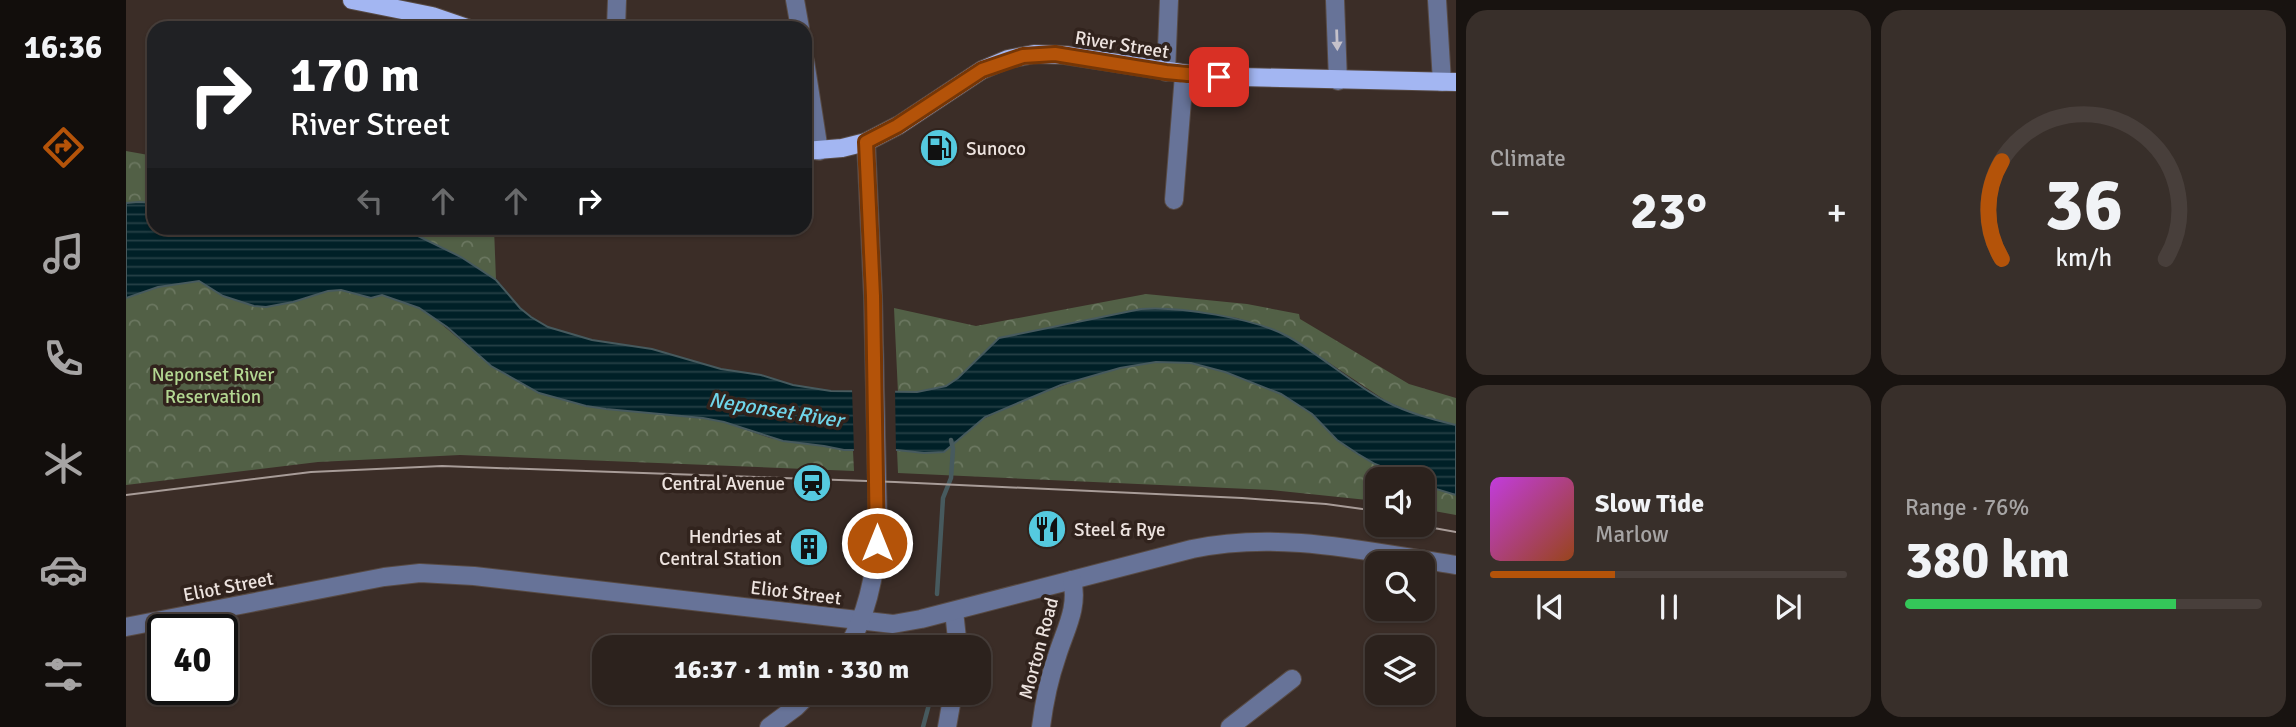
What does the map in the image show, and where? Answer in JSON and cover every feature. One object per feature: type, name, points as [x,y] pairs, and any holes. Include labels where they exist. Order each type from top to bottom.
[{"type":"main road","points":[[352,0],[372,2],[447,21]]},
{"type":"main road","name":"River Street","points":[[812,150],[842,148],[866,142],[897,126],[982,70],[1015,58],[1055,54],[1175,74],[1338,81],[1449,82]]},
{"type":"street","points":[[616,21],[617,0]]},
{"type":"street","points":[[795,0],[799,21]]},
{"type":"street","points":[[1169,0],[1175,74],[1174,200]]},
{"type":"street","points":[[1335,0],[1338,81]]},
{"type":"street","points":[[1437,0],[1449,82]]},
{"type":"street","points":[[854,635],[861,621],[877,543],[873,296],[866,142]]},
{"type":"street","name":"Eliot Street","points":[[126,627],[420,573],[488,578],[861,621],[903,623],[1206,546],[1251,541],[1321,545],[1456,565]]},
{"type":"street","name":"Morton Road","points":[[1041,727],[1052,671],[1073,606],[1072,580]]},
{"type":"street","points":[[954,611],[957,635]]},
{"type":"street","points":[[1230,727],[1292,679]]},
{"type":"street","points":[[769,727],[798,705]]},
{"type":"street","points":[[947,727],[951,705]]},
{"type":"green space","points":[[126,151],[147,155],[147,203],[126,203]]},
{"type":"green space","points":[[416,235],[494,235],[496,280],[461,257]]},
{"type":"green space","name":"Neponset River Reservation","points":[[199,281],[224,296],[266,307],[328,291],[341,290],[371,298],[382,295],[391,297],[433,317],[491,366],[539,393],[586,406],[703,418],[724,422],[770,438],[853,451],[854,471],[460,455],[318,462],[126,485],[126,298],[158,287]]},
{"type":"green space","points":[[1146,294],[1247,304],[1299,314],[1300,319],[1409,384],[1456,398],[1456,425],[1422,417],[1386,401],[1319,356],[1275,331],[1237,318],[1152,308],[999,338],[958,378],[946,386],[898,393],[894,308],[976,326]]},
{"type":"green space","points":[[1156,362],[1188,363],[1239,376],[1299,404],[1337,440],[1383,467],[1365,467],[1365,500],[1271,490],[898,473],[897,450],[924,453],[951,447],[977,422],[1025,399],[1120,368]]},
{"type":"green space","points":[[1435,489],[1456,495],[1456,515],[1435,511]]},
{"type":"water","name":"Neponset River","points":[[139,202],[147,203],[147,235],[416,235],[461,257],[496,280],[520,308],[548,327],[592,340],[652,349],[721,369],[831,391],[917,392],[946,386],[958,378],[999,338],[1141,309],[1175,309],[1216,315],[1255,324],[1287,336],[1372,394],[1420,415],[1456,425],[1456,495],[1435,489],[1435,467],[1382,467],[1375,464],[1337,440],[1312,414],[1281,394],[1225,372],[1191,363],[1156,362],[1120,368],[1061,385],[985,417],[944,452],[844,450],[783,441],[703,418],[586,406],[539,393],[491,366],[447,327],[419,308],[382,295],[371,298],[341,290],[328,291],[266,307],[223,296],[199,281],[158,287],[126,298],[126,203]]},
{"type":"pier","points":[[852,389],[895,389],[896,453],[854,453]]},
{"type":"waterway","points":[[937,594],[943,498],[951,478],[951,440]]},
{"type":"waterway","points":[[923,727],[929,705]]},
{"type":"tram line","points":[[126,495],[311,472],[442,466],[895,482],[1242,498],[1365,509]]},
{"type":"tram line","points":[[1435,528],[1456,532]]},
{"type":"place","name":"Sunoco","points":[[939,148]]},
{"type":"place","name":"Central Avenue","points":[[812,483]]},
{"type":"place","name":"Steel & Rye","points":[[1047,529]]},
{"type":"place","name":"Hendries at Central Station","points":[[809,547]]},
{"type":"route","points":[[877,543],[873,296],[866,142],[897,126],[982,70],[1023,56],[1055,54],[1184,75],[1219,77]]}]
